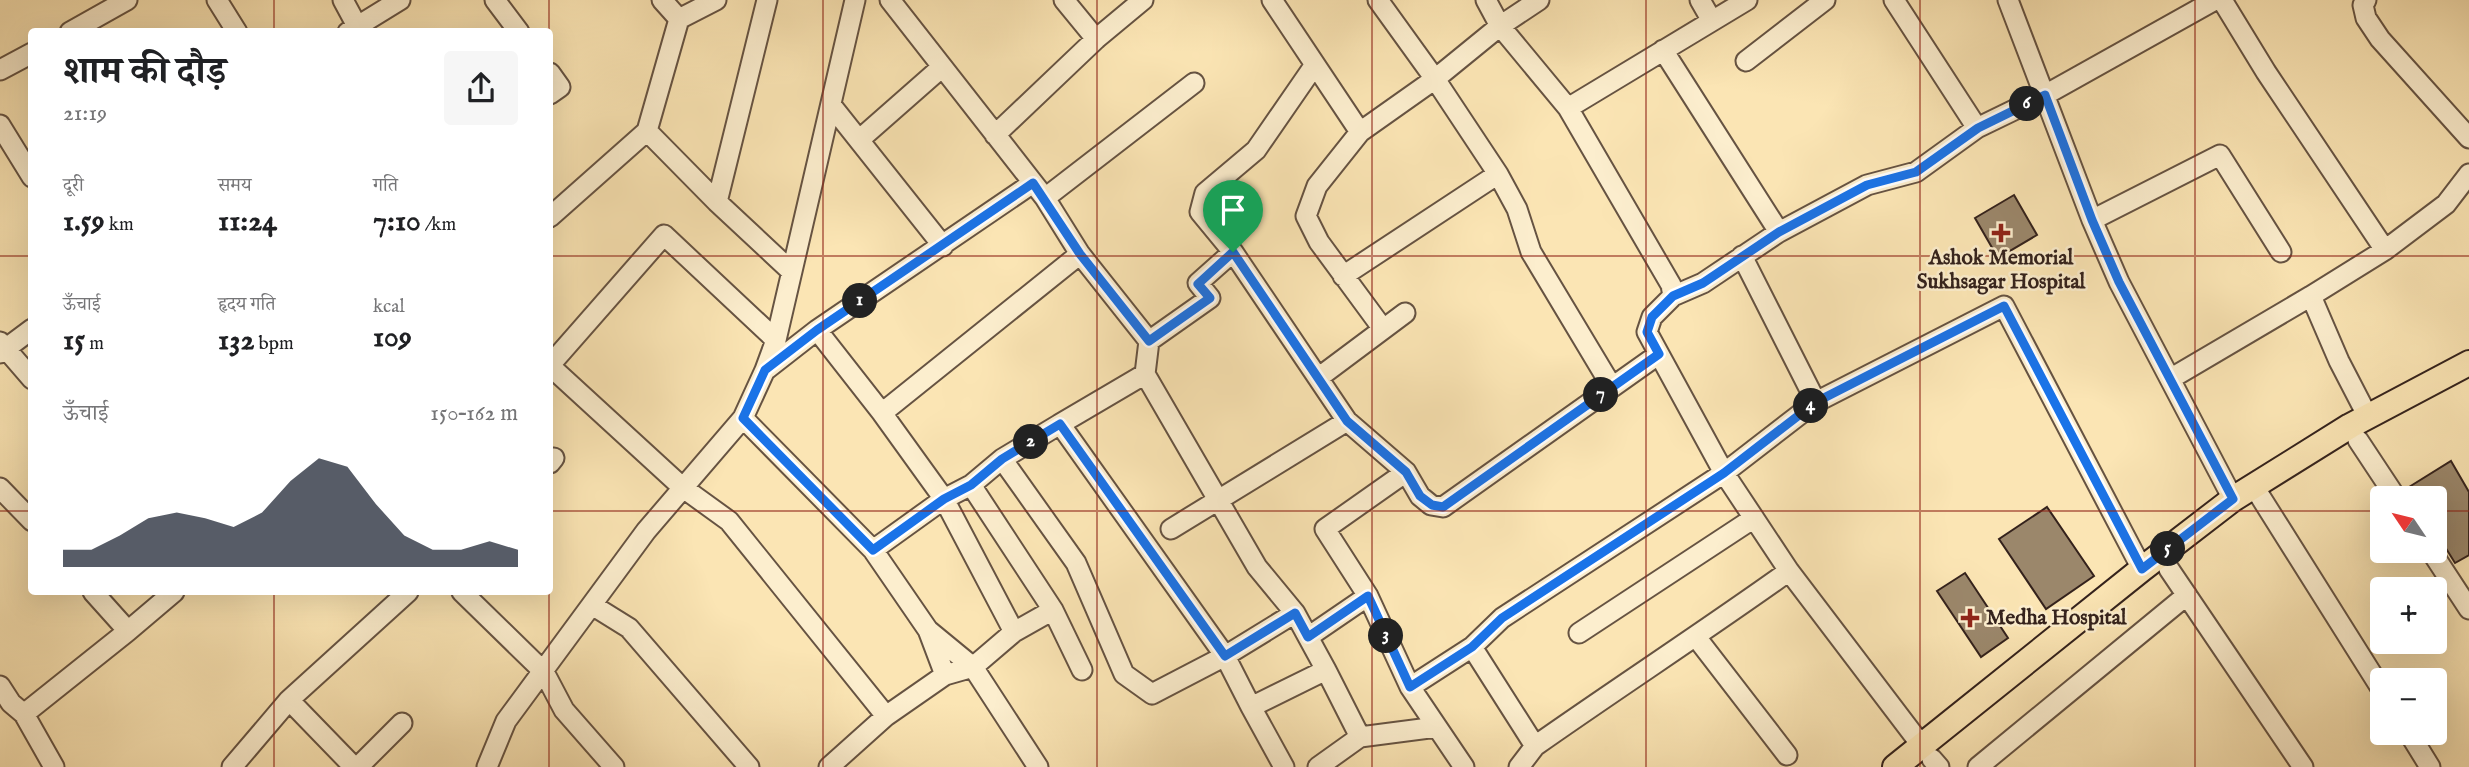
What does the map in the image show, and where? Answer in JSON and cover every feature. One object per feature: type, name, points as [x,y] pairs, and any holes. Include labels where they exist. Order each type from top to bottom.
[{"type":"main road","points":[[1895,767],[1929,760],[2169,569],[2258,492],[2368,417],[2468,369]]},
{"type":"main road","points":[[1929,760],[2142,569],[2233,499],[2258,492],[2358,440],[2468,369]]},
{"type":"street","points":[[77,28],[127,0]]},
{"type":"street","points":[[217,0],[234,28]]},
{"type":"street","points":[[343,0],[365,26],[400,0]]},
{"type":"street","points":[[495,0],[516,28]]},
{"type":"street","points":[[662,0],[679,19]]},
{"type":"street","points":[[553,214],[647,131],[679,19],[716,0]]},
{"type":"street","points":[[717,202],[767,0]]},
{"type":"street","points":[[487,767],[506,721],[682,487],[743,418],[776,340],[855,0]]},
{"type":"street","points":[[890,0],[1039,191],[1080,254],[1149,341],[1145,374],[1257,566],[1295,613],[1360,737]]},
{"type":"street","points":[[1064,0],[1096,39]]},
{"type":"street","points":[[995,135],[1096,39],[1143,0]]},
{"type":"street","points":[[1272,0],[1360,132]]},
{"type":"street","points":[[1378,0],[1436,79],[1498,174],[1517,209],[1531,252],[1612,387]]},
{"type":"street","points":[[1486,0],[1500,26],[1568,108],[1671,285],[1673,296]]},
{"type":"street","points":[[1383,330],[1319,242],[1306,216],[1317,186],[1360,132],[1436,79],[1500,26],[1539,0]]},
{"type":"street","points":[[1700,0],[1712,21]]},
{"type":"street","points":[[1568,108],[1747,0]]},
{"type":"street","points":[[1746,61],[1825,0]]},
{"type":"street","points":[[1894,0],[1978,128]]},
{"type":"street","points":[[2008,0],[2092,220],[2119,282],[2233,499]]},
{"type":"street","points":[[1929,760],[1788,571],[1724,473],[1647,332],[1652,317],[1673,296],[1703,283],[1779,232],[1867,185],[1916,172],[1978,128],[2045,95],[2215,0]]},
{"type":"street","points":[[2222,0],[2266,72],[2385,250]]},
{"type":"street","points":[[2366,0],[2363,5],[2366,18],[2380,39],[2469,138]]},
{"type":"street","points":[[1663,51],[1779,232]]},
{"type":"street","points":[[0,70],[28,55]]},
{"type":"street","points":[[1314,66],[1256,150],[1205,193],[1200,212],[1233,252],[1347,421],[1406,472],[1420,496],[1432,505],[1443,507],[1659,354]]},
{"type":"street","points":[[859,140],[942,67]]},
{"type":"street","points":[[553,77],[560,87],[553,92]]},
{"type":"street","points":[[765,370],[817,330],[943,246],[1039,191],[1194,83]]},
{"type":"street","points":[[831,105],[943,246]]},
{"type":"street","points":[[0,125],[28,170]]},
{"type":"street","points":[[647,131],[717,202],[791,271]]},
{"type":"street","points":[[2092,220],[2220,155],[2281,252]]},
{"type":"street","points":[[2170,379],[2385,250],[2446,204],[2469,173]]},
{"type":"street","points":[[1343,276],[1498,174]]},
{"type":"street","points":[[553,362],[664,235],[776,340]]},
{"type":"street","points":[[1149,341],[1210,298],[1198,284],[1233,252]]},
{"type":"street","points":[[882,413],[1080,254]]},
{"type":"street","points":[[1742,256],[1816,402]]},
{"type":"street","points":[[2311,296],[2339,362],[2368,417]]},
{"type":"street","points":[[1410,687],[1472,647],[1502,618],[1724,473],[1816,402],[2004,306],[2142,569]]},
{"type":"street","points":[[1318,378],[1405,313]]},
{"type":"street","points":[[817,330],[882,413],[944,499],[1014,632]]},
{"type":"street","points":[[28,332],[2,348],[28,375]]},
{"type":"street","points":[[553,368],[682,487],[729,521],[886,716]]},
{"type":"street","points":[[873,550],[944,499],[971,485],[1002,459],[1145,374]]},
{"type":"street","points":[[743,418],[873,550],[928,629],[945,675]]},
{"type":"street","points":[[1171,529],[1347,421]]},
{"type":"street","points":[[1060,424],[1225,656],[1284,767]]},
{"type":"street","points":[[2358,440],[2388,486]]},
{"type":"street","points":[[1002,459],[1076,563],[1124,674],[1152,694],[1225,656],[1295,613]]},
{"type":"street","points":[[1406,472],[1325,529],[1368,596],[1410,687],[1464,767]]},
{"type":"street","points":[[971,485],[1054,611],[1082,670]]},
{"type":"street","points":[[0,488],[28,517]]},
{"type":"street","points":[[2258,492],[2370,671]]},
{"type":"street","points":[[1579,633],[1754,518]]},
{"type":"street","points":[[2440,564],[2469,609]]},
{"type":"street","points":[[2169,569],[2303,767]]},
{"type":"street","points":[[1520,767],[1535,746],[1788,571]]},
{"type":"street","points":[[96,595],[128,631]]},
{"type":"street","points":[[12,709],[128,631],[170,595]]},
{"type":"street","points":[[232,767],[289,700],[405,595]]},
{"type":"street","points":[[465,595],[544,672],[564,710],[614,767]]},
{"type":"street","points":[[1978,767],[2187,595]]},
{"type":"street","points":[[1308,637],[1368,596]]},
{"type":"street","points":[[592,605],[629,628],[749,767]]},
{"type":"street","points":[[830,767],[886,716],[945,675],[973,667],[1014,632],[1054,611]]},
{"type":"street","points":[[928,629],[973,667],[1038,767]]},
{"type":"street","points":[[1696,637],[1787,755]]},
{"type":"street","points":[[1472,647],[1535,746]]},
{"type":"street","points":[[1251,706],[1326,670]]},
{"type":"street","points":[[0,686],[12,709],[54,767]]},
{"type":"street","points":[[289,700],[356,767],[402,723]]},
{"type":"street","points":[[1318,767],[1360,737],[1437,727]]},
{"type":"street","points":[[2416,745],[2430,767]]},
{"type":"building","points":[[2014,195],[2037,235],[1998,258],[1975,218]]},
{"type":"building","points":[[2451,461],[2469,492],[2469,555],[2455,563],[2447,550],[2447,486],[2411,486]]},
{"type":"building","points":[[2047,507],[2094,576],[2046,609],[1999,539]]},
{"type":"building","points":[[1965,573],[2008,638],[1981,657],[1937,591]]},
{"type":"place","name":"Ashok Memorial Sukhsagar Hospital","points":[[2001,233]]},
{"type":"place","name":"Medha Hospital","points":[[1970,618]]},
{"type":"route","points":[[2045,95],[2092,220],[2119,282],[2233,499],[2142,569],[2004,306],[1816,402],[1724,473],[1502,618],[1472,647],[1410,687],[1368,596],[1308,637],[1295,613],[1225,656],[1060,424],[1002,459],[971,485],[944,499],[873,550],[743,418],[765,370],[817,330],[1033,183],[1080,254],[1149,341],[1210,298],[1198,284],[1233,252],[1347,421],[1406,472],[1420,496],[1432,505],[1443,507],[1659,354],[1647,332],[1652,317],[1673,296],[1703,283],[1779,232],[1867,185],[1916,172],[1978,128],[2045,95]]}]
